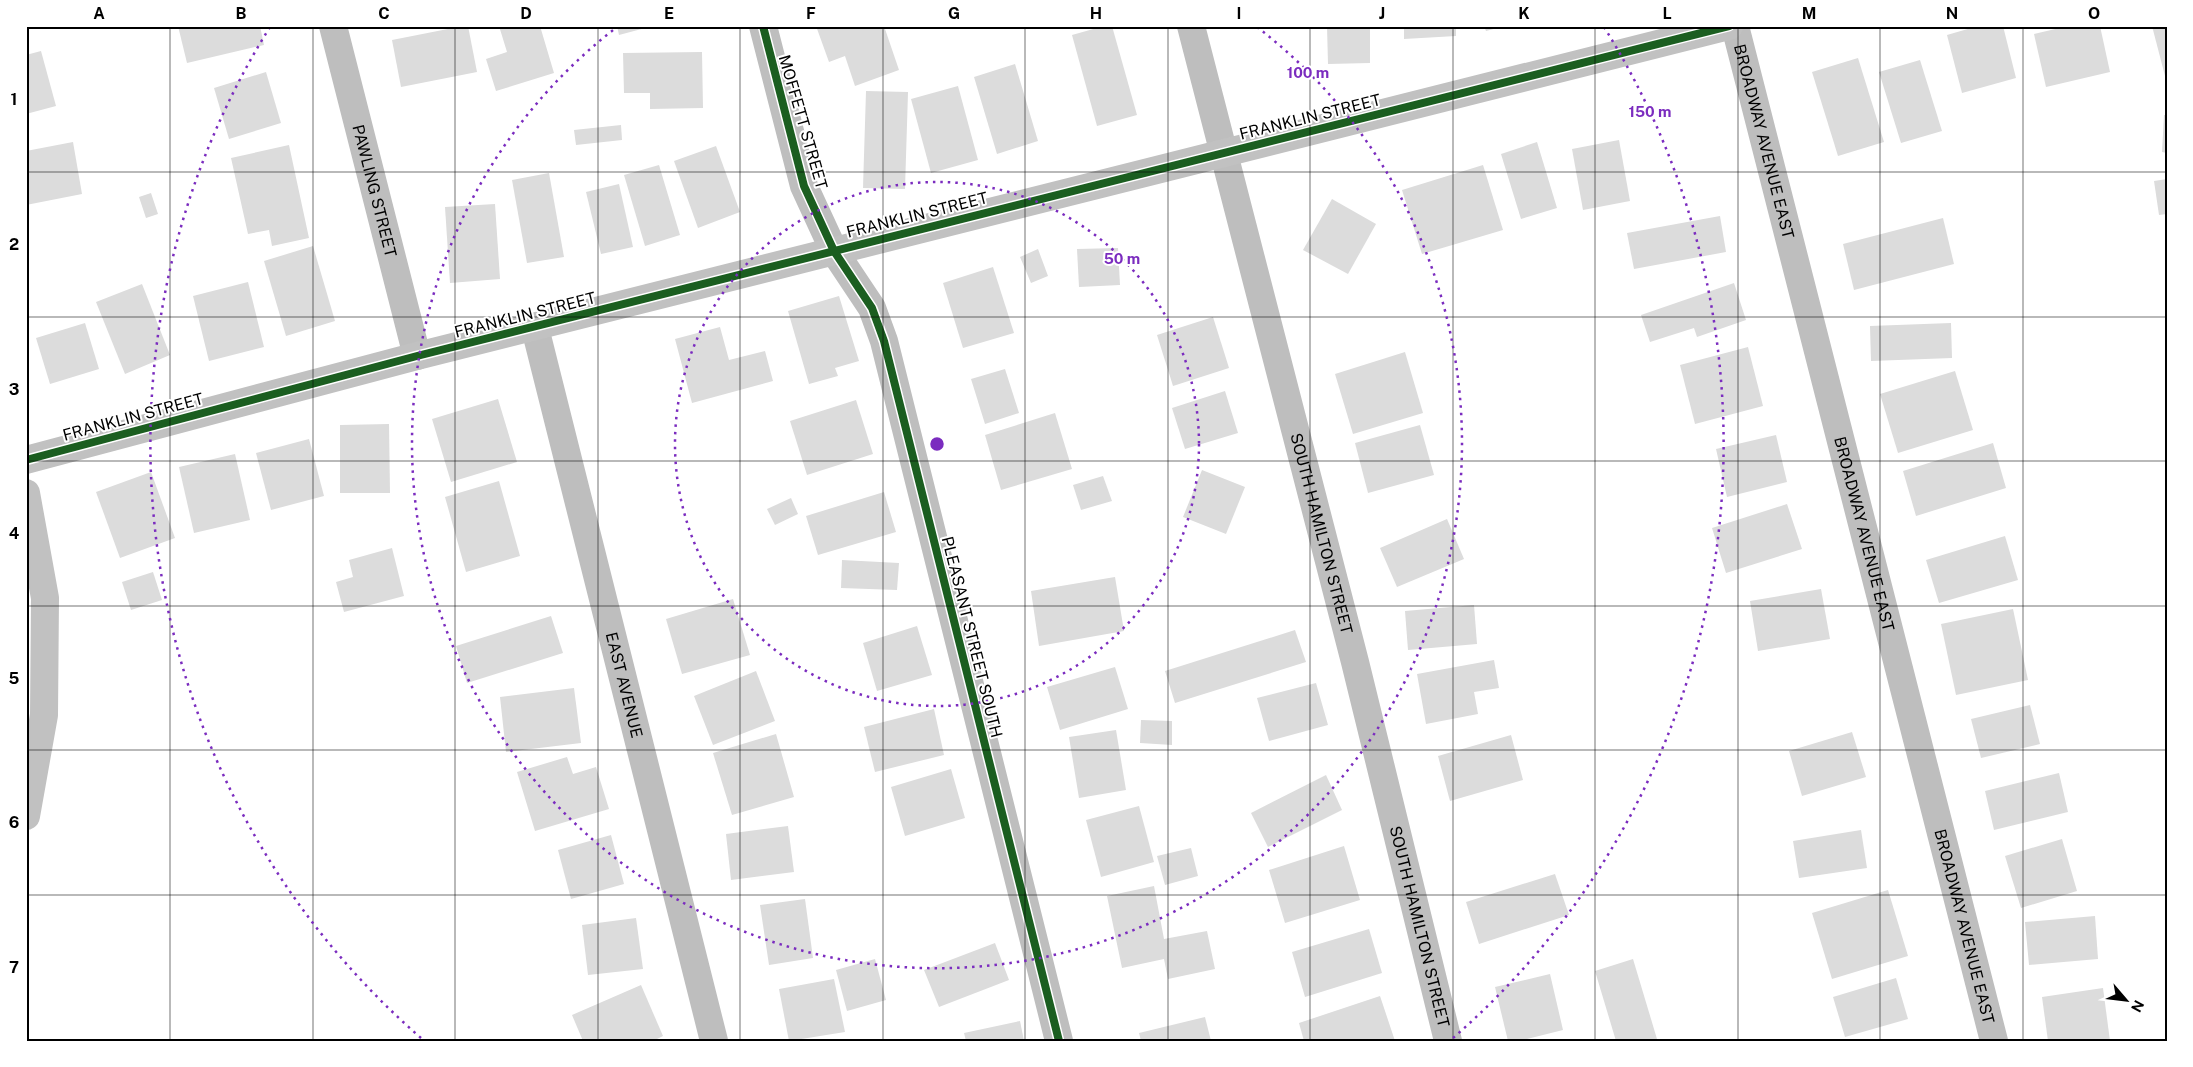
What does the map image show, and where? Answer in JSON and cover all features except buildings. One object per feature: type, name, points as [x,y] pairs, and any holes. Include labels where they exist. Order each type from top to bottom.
[{"type":"street","name":"PAWLING STREET","points":[[333,26],[417,356]]},
{"type":"street","name":"MOFFETT STREET","points":[[763,26],[804,186],[834,251]]},
{"type":"street","name":"SOUTH HAMILTON STREET","points":[[1192,26],[1353,653],[1448,1041]]},
{"type":"street","name":"FRANKLIN STREET","points":[[26,460],[417,356],[535,328],[1224,152],[1729,26]]},
{"type":"street","name":"BROADWAY AVENUE EAST","points":[[1735,26],[1994,1041]]},
{"type":"street","name":"PLEASANT STREET SOUTH","points":[[834,251],[872,308],[884,341],[1059,1041]]},
{"type":"street","name":"EAST AVENUE","points":[[535,328],[714,1041]]},
{"type":"street","points":[[26,493],[45,608],[44,715],[26,816]]},
{"type":"cycle path","points":[[763,26],[804,186],[834,251],[872,308],[884,341],[1059,1041]]},
{"type":"cycle path","points":[[26,460],[417,356],[1729,26]]}]
